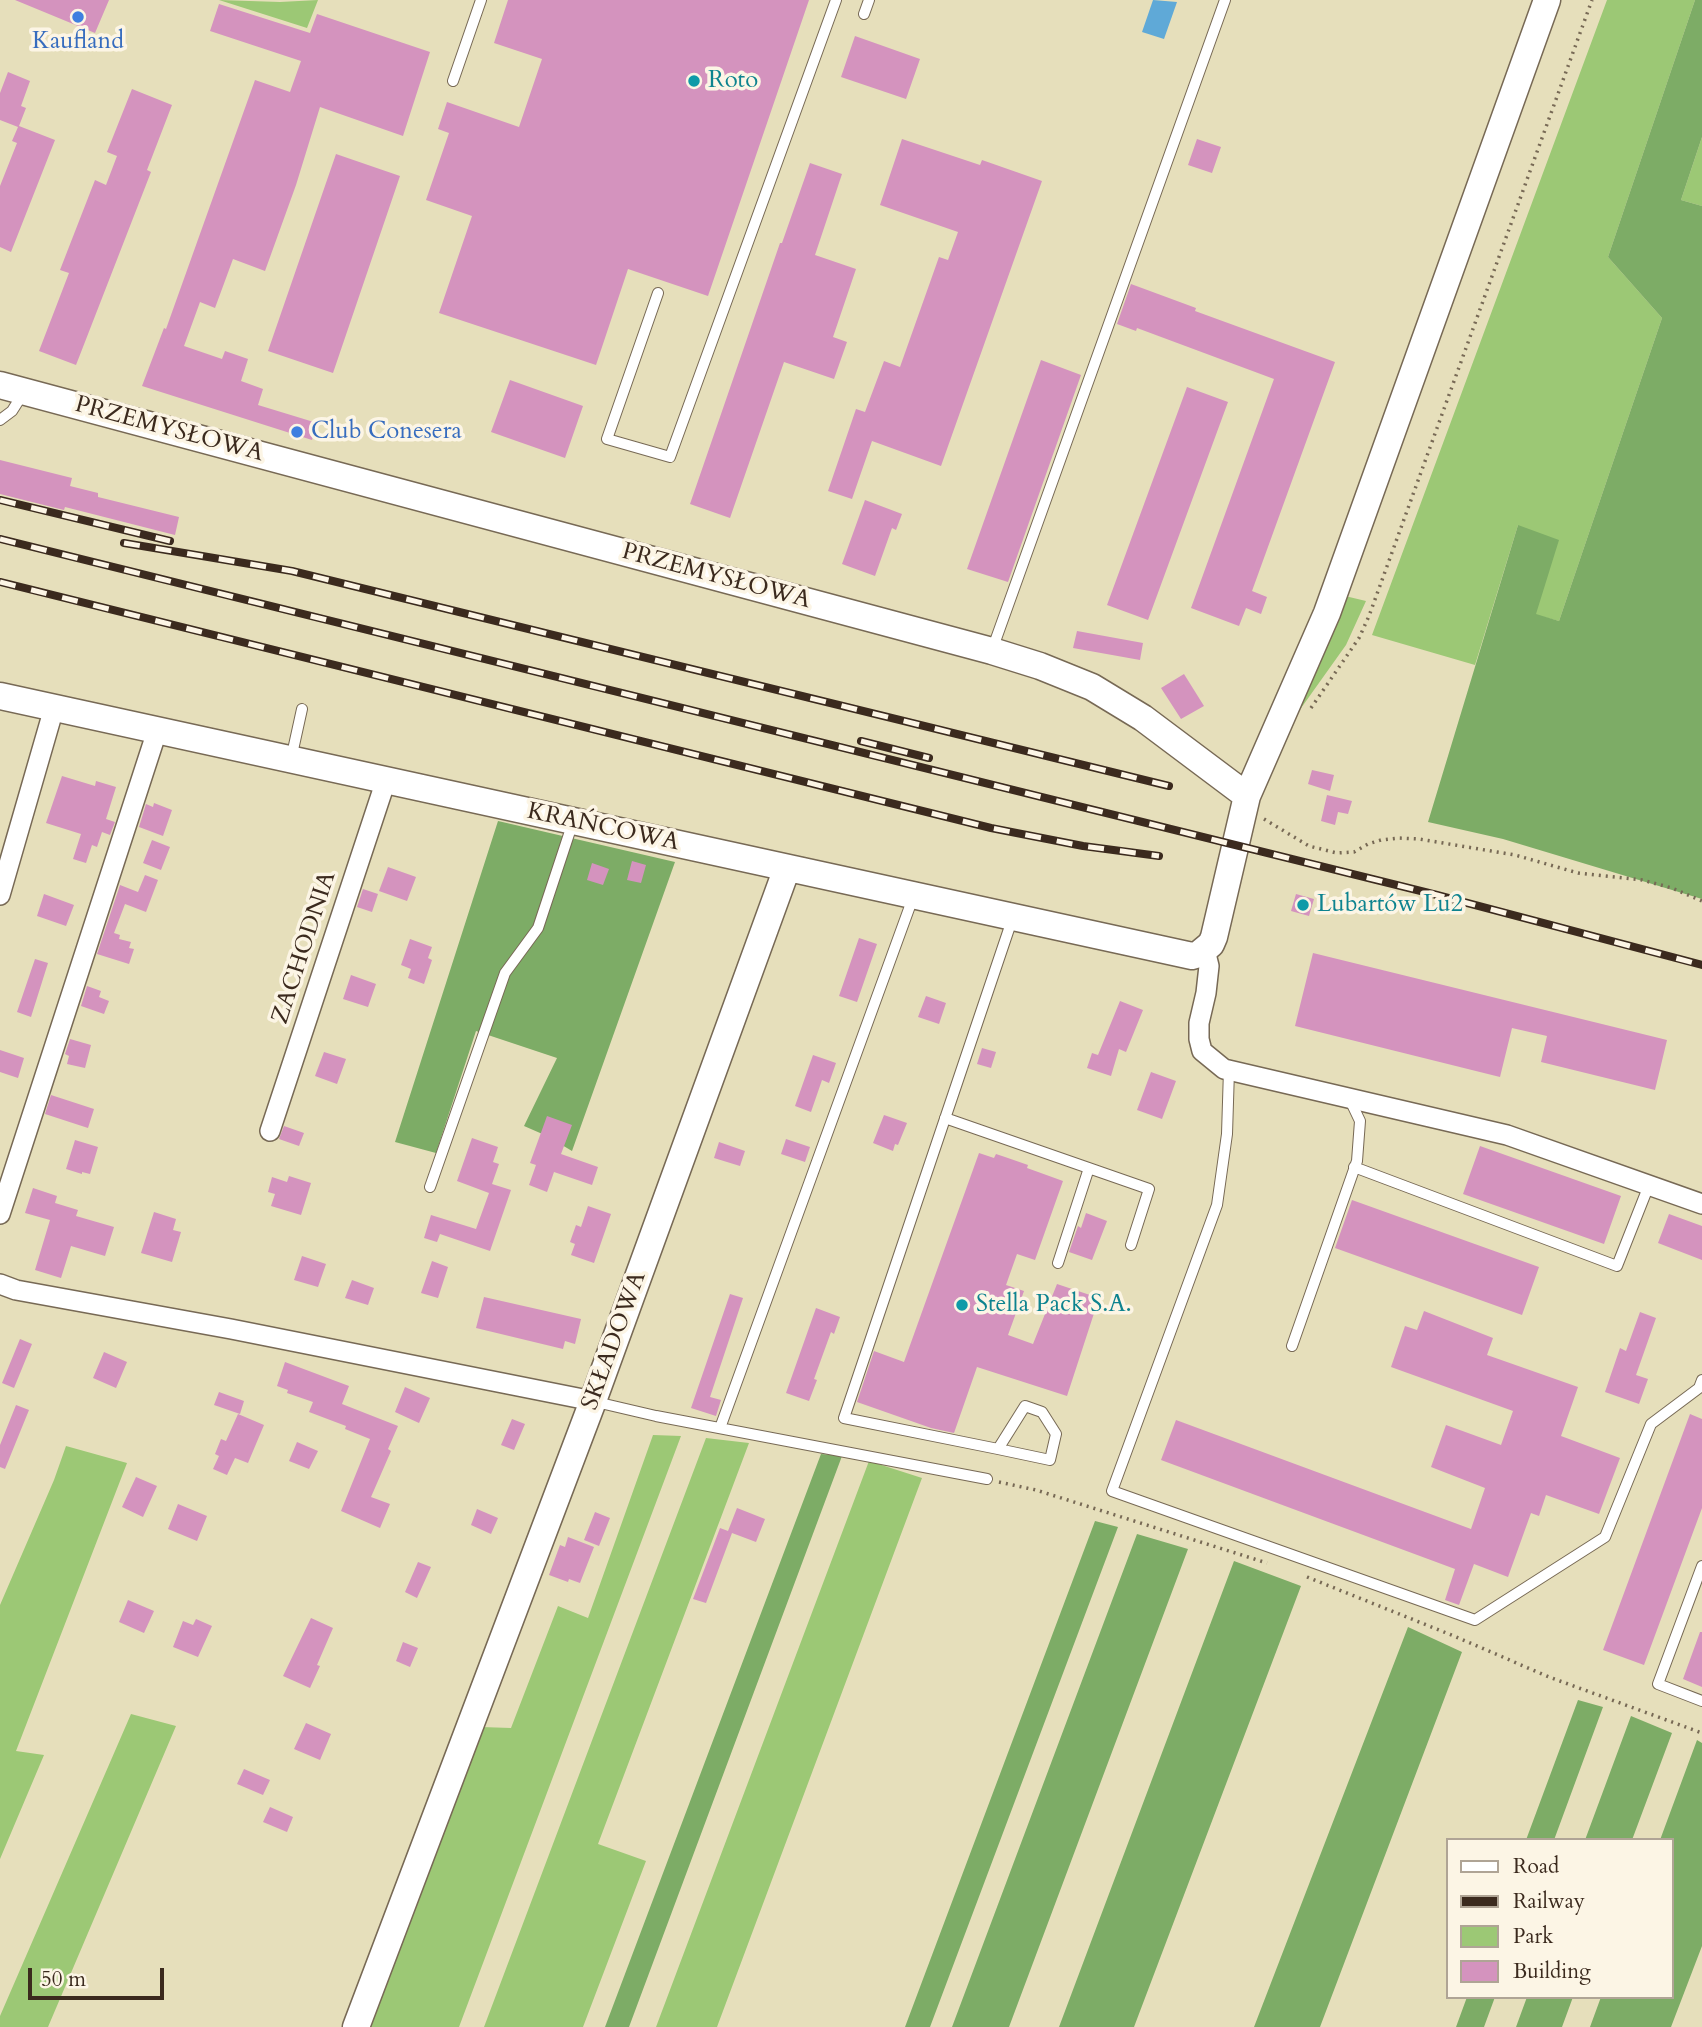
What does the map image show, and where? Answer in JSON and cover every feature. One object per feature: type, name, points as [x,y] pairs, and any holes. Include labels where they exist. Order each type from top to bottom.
[{"type":"street","points":[[1547,0],[1327,613],[1244,804],[1214,937],[1205,950],[1209,966],[1199,1023],[1199,1039],[1202,1051],[1211,1060],[1229,1070],[1507,1135],[1702,1204]]},
{"type":"street","name":"PRZEMYSŁOWA","points":[[12,388],[1040,666],[1092,687],[1143,718],[1244,804]]},
{"type":"street","name":"KRAŃCOWA","points":[[0,696],[1192,956],[1205,950]]},
{"type":"street","points":[[0,895],[54,708]]},
{"type":"street","points":[[0,1214],[156,731]]},
{"type":"street","name":"ZACHODNIA","points":[[270,1131],[386,780]]},
{"type":"street","name":"SKŁADOWA","points":[[356,2027],[593,1401],[787,868]]},
{"type":"street","points":[[0,1284],[16,1290],[231,1329],[593,1401]]},
{"type":"lane","points":[[453,81],[481,0]]},
{"type":"lane","points":[[658,292],[607,439],[670,457],[836,0]]},
{"type":"lane","points":[[864,14],[869,0]]},
{"type":"lane","points":[[992,651],[1225,0]]},
{"type":"lane","points":[[0,420],[12,411],[12,388]]},
{"type":"lane","points":[[291,760],[302,709]]},
{"type":"lane","points":[[430,1187],[505,973],[538,928],[573,821]]},
{"type":"lane","points":[[720,1428],[914,895]]},
{"type":"lane","points":[[998,1449],[1025,1406],[1042,1412],[1056,1434],[1050,1460],[844,1418],[1013,916]]},
{"type":"lane","points":[[1229,1070],[1227,1134],[1217,1205],[1112,1491],[1475,1620],[1605,1537],[1651,1424],[1699,1388],[1702,1380]]},
{"type":"lane","points":[[1292,1346],[1357,1161],[1360,1121],[1350,1099]]},
{"type":"lane","points":[[945,1118],[1149,1189],[1130,1245]]},
{"type":"lane","points":[[1354,1167],[1617,1265],[1649,1185]]},
{"type":"lane","points":[[1058,1263],[1089,1168]]},
{"type":"lane","points":[[593,1401],[656,1416],[987,1479]]},
{"type":"lane","points":[[1702,1566],[1658,1684],[1702,1701]]},
{"type":"path","points":[[1306,716],[1359,638],[1369,617],[1592,0]]},
{"type":"path","points":[[1244,804],[1309,846],[1336,853],[1354,852],[1381,840],[1419,839],[1515,855],[1578,873],[1642,880],[1672,888],[1702,901]]},
{"type":"path","points":[[987,1479],[1036,1490],[1267,1563]]},
{"type":"path","points":[[1303,1576],[1549,1677],[1702,1733]]},
{"type":"green space","points":[[219,0],[280,2],[318,0],[307,28]]},
{"type":"green space","points":[[1607,0],[1695,0],[1608,257],[1662,318],[1559,621],[1536,615],[1518,525],[1475,665],[1372,635]]},
{"type":"green space","points":[[1695,0],[1702,0],[1702,137],[1681,200],[1702,206],[1702,899],[1503,839],[1428,822],[1518,525],[1559,540],[1536,614],[1559,621],[1662,318],[1608,257]]},
{"type":"green space","points":[[1702,137],[1702,206],[1681,200]]},
{"type":"green space","points":[[1345,596],[1366,601],[1346,645],[1294,718]]},
{"type":"green space","points":[[498,821],[675,862],[572,1151],[524,1126],[557,1058],[476,1031],[436,1153],[395,1142]]},
{"type":"green space","points":[[653,1435],[681,1436],[459,2027],[368,2027],[481,1727],[511,1728],[558,1606],[588,1618]]},
{"type":"green space","points":[[706,1438],[749,1443],[598,1844],[646,1861],[583,2027],[484,2027]]},
{"type":"green space","points":[[66,1446],[127,1463],[16,1751],[44,1755],[0,1859],[0,1605]]},
{"type":"green space","points":[[821,1454],[842,1456],[629,2027],[605,2027]]},
{"type":"green space","points":[[869,1461],[922,1478],[717,2027],[656,2027]]},
{"type":"green space","points":[[1095,1521],[1118,1527],[930,2027],[905,2027]]},
{"type":"green space","points":[[1137,1534],[1188,1549],[1009,2027],[952,2027]]},
{"type":"green space","points":[[1234,1561],[1301,1586],[1134,2027],[1059,2027]]},
{"type":"green space","points":[[1408,1627],[1462,1652],[1320,2027],[1254,2027]]},
{"type":"green space","points":[[1578,1700],[1603,1707],[1555,1838],[1527,1838]]},
{"type":"green space","points":[[131,1714],[176,1726],[48,2027],[0,2027],[0,2016]]},
{"type":"green space","points":[[1631,1716],[1672,1733],[1633,1838],[1586,1838]]},
{"type":"green space","points":[[1697,1740],[1702,1743],[1702,1946],[1671,2027],[1590,2027],[1600,1999],[1674,1999],[1674,1838],[1661,1838]]},
{"type":"green space","points":[[1466,1999],[1494,1999],[1484,2027],[1456,2027]]},
{"type":"green space","points":[[1526,1999],[1572,1999],[1562,2027],[1516,2027]]},
{"type":"water","points":[[1153,0],[1177,2],[1164,39],[1142,32]]},
{"type":"building","name":"Kaufland","points":[[15,0],[109,0],[95,33]]},
{"type":"building","points":[[508,0],[809,0],[708,296],[628,269],[596,365],[439,313],[472,216],[426,200],[449,133],[438,129],[447,102],[519,127],[542,59],[494,43]]},
{"type":"building","points":[[219,4],[310,33],[317,14],[430,52],[403,136],[320,107],[265,271],[233,259],[215,308],[200,302],[184,346],[222,359],[225,351],[248,359],[241,381],[263,389],[258,405],[317,423],[312,440],[142,386],[164,328],[166,329],[255,80],[290,92],[301,61],[210,31]]},
{"type":"building","points":[[855,36],[920,59],[906,99],[841,77]]},
{"type":"building","points":[[8,72],[30,81],[21,106],[26,108],[19,126],[55,140],[11,252],[0,247],[0,186],[17,143],[12,141],[18,127],[0,120],[0,93]]},
{"type":"building","points":[[132,89],[172,105],[147,170],[151,172],[76,365],[39,351],[69,273],[60,270],[95,180],[106,185],[117,156],[107,152]]},
{"type":"building","points":[[902,139],[980,165],[982,160],[1042,181],[941,466],[872,441],[852,499],[828,491],[856,409],[865,412],[884,361],[900,367],[939,257],[948,260],[958,232],[880,205]]},
{"type":"building","points":[[1197,139],[1221,147],[1212,173],[1188,165]]},
{"type":"building","points":[[336,154],[400,176],[333,373],[268,351]]},
{"type":"building","points":[[810,163],[842,174],[815,255],[856,269],[833,337],[847,342],[834,379],[784,362],[730,518],[690,504]]},
{"type":"building","points":[[1131,284],[1196,308],[1195,311],[1335,362],[1252,591],[1267,597],[1261,614],[1246,608],[1239,626],[1191,608],[1274,379],[1137,328],[1136,331],[1117,324]]},
{"type":"building","points":[[1041,360],[1081,375],[1008,582],[967,569]]},
{"type":"building","points":[[510,380],[583,406],[565,458],[491,432]]},
{"type":"building","points":[[1187,387],[1228,402],[1148,620],[1107,605]]},
{"type":"building","points":[[0,460],[72,478],[70,486],[98,493],[98,497],[179,517],[175,535],[65,507],[64,510],[0,494]]},
{"type":"building","points":[[865,500],[902,514],[896,530],[892,528],[875,576],[842,564]]},
{"type":"building","points":[[1077,631],[1143,643],[1140,660],[1073,648]]},
{"type":"building","points":[[1184,674],[1204,706],[1181,719],[1161,688]]},
{"type":"building","points":[[1312,770],[1334,775],[1330,791],[1308,784]]},
{"type":"building","points":[[62,776],[95,786],[96,781],[116,787],[106,819],[115,822],[110,835],[102,832],[97,847],[92,845],[86,863],[73,859],[81,834],[46,823]]},
{"type":"building","points":[[1327,795],[1352,801],[1348,814],[1338,812],[1335,825],[1321,821]]},
{"type":"building","points":[[154,803],[172,810],[163,836],[139,827],[146,804],[153,807]]},
{"type":"building","points":[[152,840],[170,847],[161,870],[143,863]]},
{"type":"building","points":[[632,861],[646,865],[641,883],[627,880]]},
{"type":"building","points":[[592,863],[609,869],[603,885],[587,880]]},
{"type":"building","points":[[388,867],[416,877],[407,901],[379,891]]},
{"type":"building","points":[[145,875],[158,880],[146,912],[125,904],[114,933],[120,935],[119,939],[131,942],[129,948],[134,949],[129,964],[97,954],[120,885],[138,892]]},
{"type":"building","points":[[363,889],[378,894],[372,912],[357,907]]},
{"type":"building","points":[[44,894],[74,905],[66,926],[37,916]]},
{"type":"building","name":"Lubartów Lu2","points":[[1296,894],[1314,899],[1309,916],[1291,911]]},
{"type":"building","points":[[859,938],[877,944],[857,1002],[839,996]]},
{"type":"building","points":[[410,939],[432,947],[428,958],[432,960],[424,984],[408,978],[411,969],[401,965]]},
{"type":"building","points":[[1313,953],[1667,1040],[1655,1090],[1541,1062],[1547,1036],[1512,1028],[1500,1077],[1295,1026]]},
{"type":"building","points":[[35,959],[48,963],[31,1017],[17,1012]]},
{"type":"building","points":[[351,975],[376,984],[368,1007],[343,999]]},
{"type":"building","points":[[87,986],[101,991],[99,997],[109,1001],[104,1014],[81,1006]]},
{"type":"building","points":[[926,996],[946,1003],[939,1024],[918,1017]]},
{"type":"building","points":[[1120,1001],[1143,1010],[1126,1052],[1119,1049],[1111,1076],[1087,1068],[1092,1053],[1098,1055]]},
{"type":"building","points":[[70,1039],[91,1045],[85,1068],[67,1064],[69,1056],[65,1054]]},
{"type":"building","points":[[982,1048],[996,1052],[991,1068],[977,1064]]},
{"type":"building","points":[[0,1050],[24,1058],[18,1078],[0,1072]]},
{"type":"building","points":[[324,1052],[346,1059],[337,1084],[315,1076]]},
{"type":"building","points":[[813,1055],[836,1063],[829,1083],[822,1080],[811,1112],[795,1106]]},
{"type":"building","points":[[1151,1072],[1176,1081],[1162,1119],[1137,1110]]},
{"type":"building","points":[[51,1095],[94,1109],[88,1128],[45,1114]]},
{"type":"building","points":[[884,1115],[907,1123],[893,1151],[873,1143]]},
{"type":"building","points":[[547,1116],[572,1125],[561,1154],[598,1167],[592,1185],[554,1172],[547,1192],[529,1185],[536,1165],[530,1163]]},
{"type":"building","points":[[284,1126],[304,1133],[299,1146],[279,1139]]},
{"type":"building","points":[[472,1138],[498,1147],[493,1162],[499,1164],[492,1184],[511,1190],[490,1251],[440,1234],[437,1242],[424,1238],[431,1215],[476,1229],[489,1193],[457,1181]]},
{"type":"building","points":[[786,1139],[810,1147],[805,1162],[781,1154]]},
{"type":"building","points":[[75,1140],[98,1147],[90,1174],[66,1169]]},
{"type":"building","points":[[719,1142],[745,1151],[740,1166],[714,1158]]},
{"type":"building","points":[[1480,1146],[1621,1196],[1604,1244],[1463,1194]]},
{"type":"building","name":"Stella Pack S.A.","points":[[979,1153],[994,1158],[996,1154],[1005,1157],[1063,1181],[1035,1260],[1017,1254],[1006,1285],[1024,1291],[1008,1335],[1033,1344],[1057,1284],[1099,1298],[1067,1396],[977,1367],[954,1433],[931,1428],[857,1402],[874,1351],[904,1362]]},
{"type":"building","points":[[289,1176],[311,1183],[301,1215],[271,1206],[275,1194],[268,1192],[272,1177],[287,1182]]},
{"type":"building","points":[[33,1188],[57,1196],[55,1203],[78,1210],[76,1216],[114,1227],[105,1256],[71,1246],[61,1278],[35,1270],[50,1220],[25,1213]]},
{"type":"building","points":[[1352,1200],[1539,1267],[1522,1315],[1335,1248]]},
{"type":"building","points":[[588,1206],[611,1214],[594,1263],[571,1255],[575,1244],[570,1242],[576,1225],[581,1227]]},
{"type":"building","points":[[154,1212],[176,1219],[173,1230],[181,1232],[172,1262],[141,1253]]},
{"type":"building","points":[[1086,1213],[1107,1221],[1092,1260],[1069,1252],[1078,1226],[1081,1228]]},
{"type":"building","points":[[1669,1214],[1702,1226],[1702,1260],[1658,1243]]},
{"type":"building","points":[[302,1256],[326,1264],[318,1287],[294,1280]]},
{"type":"building","points":[[432,1261],[448,1267],[438,1298],[421,1293]]},
{"type":"building","points":[[352,1280],[374,1288],[368,1305],[345,1298]]},
{"type":"building","points":[[730,1294],[743,1298],[710,1397],[721,1400],[716,1416],[691,1408]]},
{"type":"building","points":[[484,1297],[581,1319],[575,1344],[565,1341],[563,1349],[476,1328]]},
{"type":"building","points":[[816,1308],[840,1317],[834,1334],[831,1332],[809,1401],[786,1393]]},
{"type":"building","points":[[1424,1311],[1493,1338],[1487,1355],[1578,1387],[1561,1436],[1620,1458],[1599,1514],[1546,1495],[1539,1516],[1531,1513],[1508,1577],[1474,1564],[1459,1605],[1445,1600],[1455,1569],[1161,1460],[1176,1420],[1471,1529],[1485,1488],[1431,1467],[1446,1425],[1501,1445],[1513,1411],[1391,1367],[1405,1326],[1417,1330]]},
{"type":"building","points":[[1640,1312],[1656,1318],[1636,1375],[1648,1379],[1639,1404],[1605,1392],[1620,1348],[1626,1351]]},
{"type":"building","points":[[20,1339],[32,1344],[14,1388],[2,1383]]},
{"type":"building","points":[[104,1352],[127,1362],[116,1388],[93,1378]]},
{"type":"building","points":[[285,1362],[349,1386],[342,1404],[398,1426],[388,1449],[391,1451],[371,1497],[390,1504],[380,1528],[341,1511],[370,1439],[345,1429],[346,1426],[309,1412],[313,1402],[287,1393],[288,1390],[277,1386]]},
{"type":"building","points":[[405,1387],[430,1398],[419,1423],[395,1412]]},
{"type":"building","points":[[219,1392],[244,1401],[240,1414],[214,1405]]},
{"type":"building","points":[[16,1405],[29,1410],[5,1469],[0,1467],[0,1445]]},
{"type":"building","points":[[238,1414],[264,1425],[248,1463],[235,1458],[227,1475],[213,1469],[219,1456],[215,1454],[221,1439],[226,1441]]},
{"type":"building","points":[[1690,1414],[1702,1419],[1702,1508],[1644,1665],[1603,1650]]},
{"type":"building","points":[[512,1419],[525,1424],[514,1450],[501,1445]]},
{"type":"building","points":[[297,1442],[318,1451],[309,1469],[289,1461]]},
{"type":"building","points":[[136,1477],[157,1486],[143,1517],[122,1507]]},
{"type":"building","points":[[178,1504],[207,1516],[197,1541],[168,1529]]},
{"type":"building","points":[[737,1508],[765,1519],[756,1542],[732,1533],[706,1603],[693,1599],[720,1528],[728,1531]]},
{"type":"building","points":[[477,1509],[498,1518],[491,1534],[471,1525]]},
{"type":"building","points":[[595,1512],[610,1518],[599,1546],[584,1540]]},
{"type":"building","points":[[568,1537],[594,1547],[580,1583],[549,1575],[560,1545],[565,1547]]},
{"type":"building","points":[[418,1562],[431,1567],[417,1598],[405,1592]]},
{"type":"building","points":[[128,1600],[154,1611],[144,1633],[119,1622]]},
{"type":"building","points":[[311,1618],[333,1628],[310,1688],[283,1676]]},
{"type":"building","points":[[196,1619],[212,1626],[198,1657],[173,1647],[183,1621],[193,1625]]},
{"type":"building","points":[[1702,1632],[1702,1687],[1683,1679]]},
{"type":"building","points":[[403,1642],[418,1648],[410,1667],[396,1661]]},
{"type":"building","points":[[306,1723],[331,1734],[320,1760],[294,1749]]},
{"type":"building","points":[[244,1769],[270,1780],[263,1795],[237,1784]]},
{"type":"building","points":[[270,1807],[293,1817],[287,1832],[263,1822]]},
{"type":"railway","points":[[0,500],[170,541]]},
{"type":"railway","points":[[0,539],[1437,895],[1702,965]]},
{"type":"railway","points":[[124,543],[292,571],[1169,786]]},
{"type":"railway","points":[[0,582],[991,828],[1083,846],[1159,856]]},
{"type":"railway","points":[[861,741],[929,758]]},
{"type":"place","name":"Kaufland","points":[[78,17]]},
{"type":"place","name":"Roto","points":[[694,81]]},
{"type":"place","name":"Club Conesera","points":[[297,432]]},
{"type":"place","name":"Lubartów Lu2","points":[[1303,905]]},
{"type":"place","name":"Stella Pack S.A.","points":[[962,1305]]}]
